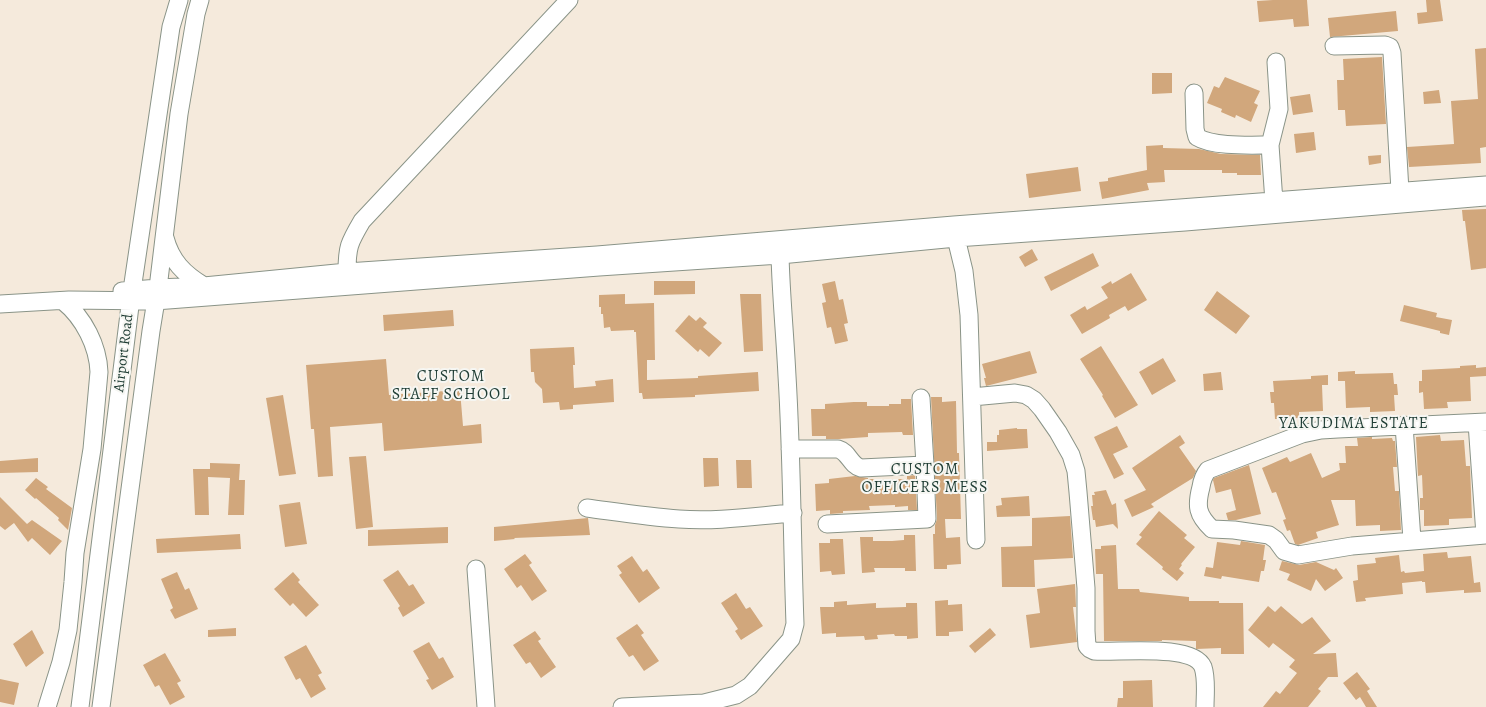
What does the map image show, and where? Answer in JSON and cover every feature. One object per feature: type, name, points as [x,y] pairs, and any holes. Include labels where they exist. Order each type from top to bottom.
[{"type":"street","name":"Airport Road","points":[[80,707],[132,295],[171,27],[179,0]]},
{"type":"street","name":"Airport Road","points":[[101,707],[179,114],[196,14],[200,0]]},
{"type":"street","points":[[348,272],[347,252],[350,242],[362,222],[569,0]]},
{"type":"street","points":[[1334,46],[1385,45],[1390,47],[1392,53],[1400,191]]},
{"type":"street","points":[[1274,202],[1270,145],[1278,109],[1276,62]]},
{"type":"street","points":[[1194,93],[1195,129],[1197,137],[1203,141],[1240,146],[1270,145]]},
{"type":"street","points":[[156,294],[186,298],[678,261],[780,255],[1185,215],[1274,202],[1486,185]]},
{"type":"street","points":[[0,304],[66,300],[86,295],[156,294],[204,286],[348,272],[589,255],[932,227],[1185,215],[1486,197]]},
{"type":"street","points":[[164,234],[173,260],[181,270],[193,280],[204,286]]},
{"type":"street","points":[[956,238],[964,271],[969,315],[976,540]]},
{"type":"street","points":[[622,707],[704,703],[724,699],[744,691],[791,639],[794,624],[793,513],[780,255]]},
{"type":"street","points":[[151,331],[162,316],[186,298]]},
{"type":"street","points":[[47,707],[62,662],[68,630],[75,553],[92,449],[99,372],[96,350],[74,310],[66,300]]},
{"type":"street","points":[[972,397],[1015,393],[1026,395],[1034,400],[1042,409],[1058,432],[1071,455],[1076,471],[1078,492],[1086,588],[1087,646],[1094,651],[1171,651],[1191,656],[1203,667],[1206,707]]},
{"type":"street","points":[[827,524],[927,519],[920,398]]},
{"type":"street","points":[[1482,423],[1485,535],[1352,546],[1298,555],[1284,551],[1276,540],[1269,535],[1234,530],[1212,529],[1206,523],[1197,507],[1204,474],[1208,470],[1308,433],[1326,429],[1482,423]]},
{"type":"street","points":[[1404,425],[1412,540]]},
{"type":"street","points":[[790,449],[843,450],[853,465],[861,468],[925,465]]},
{"type":"street","points":[[587,508],[680,519],[726,519],[793,513]]},
{"type":"street","points":[[476,569],[486,707]]},
{"type":"building","points":[[1307,0],[1309,26],[1294,27],[1293,19],[1259,22],[1257,1]]},
{"type":"building","points":[[1426,0],[1440,0],[1443,21],[1418,24],[1417,13],[1427,12]]},
{"type":"building","points":[[1396,11],[1398,31],[1330,37],[1328,18]]},
{"type":"building","points":[[1486,48],[1486,147],[1480,148],[1481,163],[1409,167],[1407,147],[1454,144],[1451,101],[1478,99],[1475,49]]},
{"type":"building","points":[[1382,57],[1386,124],[1346,126],[1345,110],[1338,110],[1337,80],[1344,80],[1343,59]]},
{"type":"building","points":[[1152,73],[1172,73],[1172,93],[1152,94]]},
{"type":"building","points":[[1225,77],[1260,91],[1254,103],[1258,105],[1251,122],[1236,115],[1235,118],[1221,112],[1222,109],[1207,103],[1214,86],[1219,88]]},
{"type":"building","points":[[1439,90],[1441,103],[1424,104],[1423,92]]},
{"type":"building","points":[[1310,94],[1313,112],[1293,115],[1290,97]]},
{"type":"building","points":[[1314,132],[1316,150],[1296,153],[1294,134]]},
{"type":"building","points":[[1163,145],[1163,148],[1199,149],[1221,154],[1260,155],[1261,175],[1237,175],[1237,173],[1222,173],[1222,170],[1164,170],[1165,182],[1147,183],[1149,190],[1102,199],[1099,182],[1108,181],[1108,178],[1147,170],[1146,146]]},
{"type":"building","points":[[1381,155],[1381,163],[1369,165],[1368,156]]},
{"type":"building","points":[[1078,167],[1081,191],[1029,198],[1026,174]]},
{"type":"building","points":[[1486,209],[1486,268],[1471,270],[1465,221],[1463,221],[1462,210]]},
{"type":"building","points":[[1032,249],[1038,260],[1025,267],[1019,257]]},
{"type":"building","points":[[1093,253],[1099,266],[1051,291],[1044,277]]},
{"type":"building","points":[[1131,273],[1147,300],[1128,311],[1125,306],[1109,315],[1110,318],[1082,334],[1070,315],[1085,306],[1087,310],[1108,298],[1101,287],[1111,281],[1112,284]]},
{"type":"building","points":[[654,281],[695,281],[695,294],[654,295]]},
{"type":"building","points":[[835,281],[839,300],[843,299],[848,323],[844,324],[848,341],[835,344],[831,327],[827,328],[822,303],[826,302],[822,284]]},
{"type":"building","points":[[1217,291],[1250,316],[1236,334],[1204,310]]},
{"type":"building","points":[[625,294],[625,304],[654,303],[655,360],[647,360],[647,380],[698,378],[698,376],[758,372],[759,391],[695,395],[695,397],[643,399],[642,393],[639,393],[636,332],[634,332],[634,330],[611,331],[610,327],[604,328],[603,314],[601,314],[601,307],[599,307],[599,295]]},
{"type":"building","points":[[740,294],[761,294],[763,351],[744,352]]},
{"type":"building","points":[[1404,305],[1437,313],[1436,317],[1452,320],[1449,335],[1440,333],[1440,331],[1400,321]]},
{"type":"building","points":[[453,310],[454,326],[384,331],[383,315]]},
{"type":"building","points":[[689,315],[696,321],[700,317],[707,323],[703,327],[722,343],[709,357],[700,349],[698,352],[675,331]]},
{"type":"building","points":[[1101,346],[1138,405],[1115,418],[1102,396],[1103,395],[1080,359]]},
{"type":"building","points":[[574,347],[574,388],[596,386],[595,381],[613,379],[614,402],[573,405],[573,409],[560,410],[559,402],[543,403],[542,389],[535,382],[534,372],[531,372],[530,349]]},
{"type":"building","points":[[1030,351],[1037,373],[986,386],[984,378],[986,378],[982,364]]},
{"type":"building","points":[[1163,358],[1176,381],[1152,395],[1139,372]]},
{"type":"building","points":[[386,359],[389,395],[460,390],[463,426],[481,424],[482,443],[384,451],[382,423],[330,427],[333,476],[318,477],[314,429],[311,429],[306,365]]},
{"type":"building","points":[[1476,365],[1476,368],[1486,367],[1486,376],[1470,377],[1471,401],[1447,402],[1448,408],[1424,409],[1423,392],[1419,393],[1419,381],[1422,381],[1422,370],[1460,368],[1460,366]]},
{"type":"building","points":[[1355,371],[1355,374],[1393,373],[1394,384],[1397,384],[1398,395],[1394,395],[1395,411],[1370,412],[1370,407],[1346,408],[1345,381],[1338,381],[1338,372]]},
{"type":"building","points":[[1221,372],[1223,390],[1204,391],[1203,374]]},
{"type":"building","points":[[1328,375],[1328,385],[1322,385],[1323,411],[1299,412],[1299,418],[1275,419],[1274,403],[1271,403],[1270,392],[1274,392],[1273,381],[1311,379],[1311,376]]},
{"type":"building","points":[[283,395],[296,474],[279,476],[266,398]]},
{"type":"building","points":[[931,397],[942,397],[942,402],[956,401],[957,453],[959,453],[961,519],[945,519],[946,538],[960,537],[961,564],[947,565],[947,569],[934,569],[933,534],[935,534],[937,519]]},
{"type":"building","points":[[901,399],[911,399],[913,435],[903,435],[902,432],[868,433],[868,437],[839,439],[826,439],[826,436],[812,436],[811,409],[825,409],[825,404],[854,402],[867,402],[867,406],[889,406],[889,404],[901,404]]},
{"type":"building","points":[[1117,426],[1128,447],[1113,454],[1124,474],[1114,479],[1094,437]]},
{"type":"building","points":[[1017,428],[1027,429],[1028,448],[987,451],[987,442],[997,442],[999,430]]},
{"type":"building","points":[[1180,435],[1185,443],[1179,447],[1196,471],[1193,478],[1151,504],[1154,507],[1132,517],[1124,500],[1146,490],[1132,468]]},
{"type":"building","points":[[1440,435],[1441,441],[1464,440],[1466,466],[1470,466],[1472,518],[1449,519],[1449,525],[1424,526],[1424,510],[1420,510],[1420,498],[1423,498],[1422,475],[1418,476],[1416,437]]},
{"type":"building","points":[[1372,437],[1372,439],[1392,438],[1393,441],[1395,441],[1397,467],[1393,467],[1395,491],[1399,491],[1401,530],[1380,531],[1380,525],[1356,526],[1355,500],[1331,500],[1339,525],[1316,532],[1318,538],[1298,545],[1295,544],[1290,530],[1287,531],[1283,520],[1286,519],[1276,492],[1272,493],[1262,468],[1287,457],[1290,462],[1311,453],[1322,478],[1340,470],[1339,463],[1346,463],[1345,446],[1358,446],[1357,438]]},
{"type":"building","points":[[366,456],[373,527],[356,529],[349,457]]},
{"type":"building","points":[[38,458],[38,472],[0,473],[0,461]]},
{"type":"building","points":[[703,458],[718,458],[719,486],[704,487]]},
{"type":"building","points":[[736,460],[751,460],[752,488],[737,488]]},
{"type":"building","points":[[210,463],[240,464],[239,480],[245,480],[244,515],[228,515],[230,478],[208,477],[209,515],[195,515],[193,469],[210,469]]},
{"type":"building","points":[[1249,465],[1261,514],[1236,520],[1228,520],[1226,513],[1236,510],[1231,489],[1216,493],[1213,480],[1214,478]]},
{"type":"building","points":[[915,475],[917,510],[908,510],[908,506],[895,507],[895,505],[869,506],[870,510],[843,511],[843,513],[830,514],[830,510],[816,511],[815,484],[829,483],[829,479],[855,476],[868,479],[907,479],[907,476]]},
{"type":"building","points":[[36,478],[48,487],[46,489],[72,508],[68,530],[58,520],[59,518],[25,490]]},
{"type":"building","points":[[1106,490],[1112,505],[1116,503],[1118,529],[1113,524],[1096,527],[1095,520],[1093,520],[1091,506],[1093,506],[1092,495],[1095,495],[1094,492]]},
{"type":"building","points":[[1029,496],[1030,516],[997,517],[996,506],[1002,505],[1001,498]]},
{"type":"building","points":[[0,497],[27,524],[32,520],[62,541],[50,555],[32,538],[28,542],[14,523],[5,530],[0,526]]},
{"type":"building","points":[[300,502],[307,544],[285,547],[279,505]]},
{"type":"building","points":[[1159,511],[1187,535],[1184,538],[1195,547],[1181,564],[1182,565],[1179,569],[1184,573],[1177,581],[1136,544],[1142,537],[1139,535]]},
{"type":"building","points":[[1070,516],[1073,558],[1034,560],[1035,587],[1002,587],[1001,547],[1032,546],[1032,518]]},
{"type":"building","points":[[588,518],[590,535],[514,538],[515,539],[494,541],[494,527]]},
{"type":"building","points":[[448,527],[448,543],[368,546],[368,530]]},
{"type":"building","points":[[240,534],[241,549],[157,553],[156,539]]},
{"type":"building","points":[[904,535],[915,535],[916,571],[905,571],[905,568],[874,568],[875,572],[862,573],[860,537],[873,537],[873,541],[892,541],[904,540]]},
{"type":"building","points":[[830,539],[843,539],[845,574],[832,575],[831,571],[820,572],[819,543],[830,543]]},
{"type":"building","points":[[1241,541],[1265,545],[1263,560],[1266,560],[1264,571],[1261,571],[1259,582],[1222,576],[1221,579],[1204,576],[1206,567],[1213,568],[1217,542],[1240,545]]},
{"type":"building","points":[[1116,545],[1118,589],[1139,589],[1140,592],[1189,597],[1189,601],[1243,603],[1244,654],[1221,654],[1221,648],[1196,649],[1196,641],[1104,641],[1103,574],[1096,574],[1095,549],[1101,549],[1101,546]]},
{"type":"building","points":[[1447,552],[1448,558],[1471,556],[1474,583],[1480,582],[1481,592],[1464,593],[1464,590],[1426,593],[1425,582],[1422,581],[1402,583],[1403,594],[1365,598],[1366,601],[1356,602],[1353,581],[1358,580],[1357,565],[1376,563],[1375,558],[1399,555],[1401,572],[1424,571],[1423,554]]},
{"type":"building","points":[[525,554],[532,563],[529,565],[547,591],[532,601],[521,585],[517,588],[504,569]]},
{"type":"building","points":[[632,556],[643,572],[647,569],[660,588],[639,603],[619,575],[622,573],[617,566]]},
{"type":"building","points":[[1282,561],[1299,565],[1316,562],[1334,570],[1336,568],[1343,578],[1325,591],[1316,579],[1311,591],[1287,580],[1290,574],[1279,570]]},
{"type":"building","points":[[398,570],[409,586],[413,584],[425,603],[403,617],[398,608],[400,606],[383,580]]},
{"type":"building","points":[[177,572],[185,590],[189,588],[198,609],[175,619],[170,610],[173,608],[161,579]]},
{"type":"building","points":[[293,572],[300,580],[298,582],[319,605],[306,617],[293,603],[290,606],[274,589]]},
{"type":"building","points":[[1075,584],[1076,607],[1073,607],[1077,642],[1030,648],[1026,615],[1040,613],[1037,589]]},
{"type":"building","points":[[736,593],[746,609],[750,607],[763,626],[741,640],[735,631],[738,629],[721,603]]},
{"type":"building","points":[[948,600],[948,605],[962,604],[963,631],[949,632],[949,636],[936,636],[935,601]]},
{"type":"building","points":[[847,601],[847,605],[876,603],[876,608],[906,607],[906,603],[917,603],[918,638],[907,639],[907,636],[895,636],[894,634],[877,635],[878,639],[865,640],[864,636],[836,637],[836,633],[822,634],[820,607],[834,607],[834,602]]},
{"type":"building","points":[[1268,606],[1275,612],[1281,606],[1302,624],[1312,617],[1331,641],[1313,654],[1336,653],[1338,677],[1328,677],[1318,689],[1321,691],[1308,707],[1263,707],[1276,691],[1280,694],[1297,673],[1289,667],[1295,660],[1273,643],[1269,648],[1248,630]]},
{"type":"building","points":[[637,624],[644,633],[641,635],[659,661],[644,671],[633,655],[629,657],[616,638]]},
{"type":"building","points":[[236,628],[236,636],[208,637],[208,630]]},
{"type":"building","points":[[990,628],[996,635],[975,653],[969,646]]},
{"type":"building","points":[[32,630],[44,653],[26,667],[13,644]]},
{"type":"building","points":[[535,631],[541,639],[538,641],[556,667],[541,678],[530,662],[526,664],[513,645]]},
{"type":"building","points":[[429,642],[439,659],[443,657],[454,677],[432,690],[426,680],[429,679],[413,651]]},
{"type":"building","points":[[306,645],[322,673],[318,675],[326,689],[311,698],[300,678],[296,680],[284,657]]},
{"type":"building","points":[[165,653],[181,681],[177,683],[185,697],[170,705],[159,685],[155,687],[143,665]]},
{"type":"building","points":[[1357,672],[1370,689],[1367,691],[1377,707],[1366,707],[1360,697],[1356,700],[1343,683]]},
{"type":"building","points":[[0,679],[19,683],[14,705],[0,702]]},
{"type":"building","points":[[1152,680],[1153,707],[1117,707],[1118,698],[1123,698],[1123,681]]},
{"type":"district","name":"CUSTOM STAFF SCHOOL","points":[[451,386]]},
{"type":"district","name":"YAKUDIMA ESTATE","points":[[1354,424]]},
{"type":"district","name":"CUSTOM OFFICERS MESS","points":[[925,479]]}]
